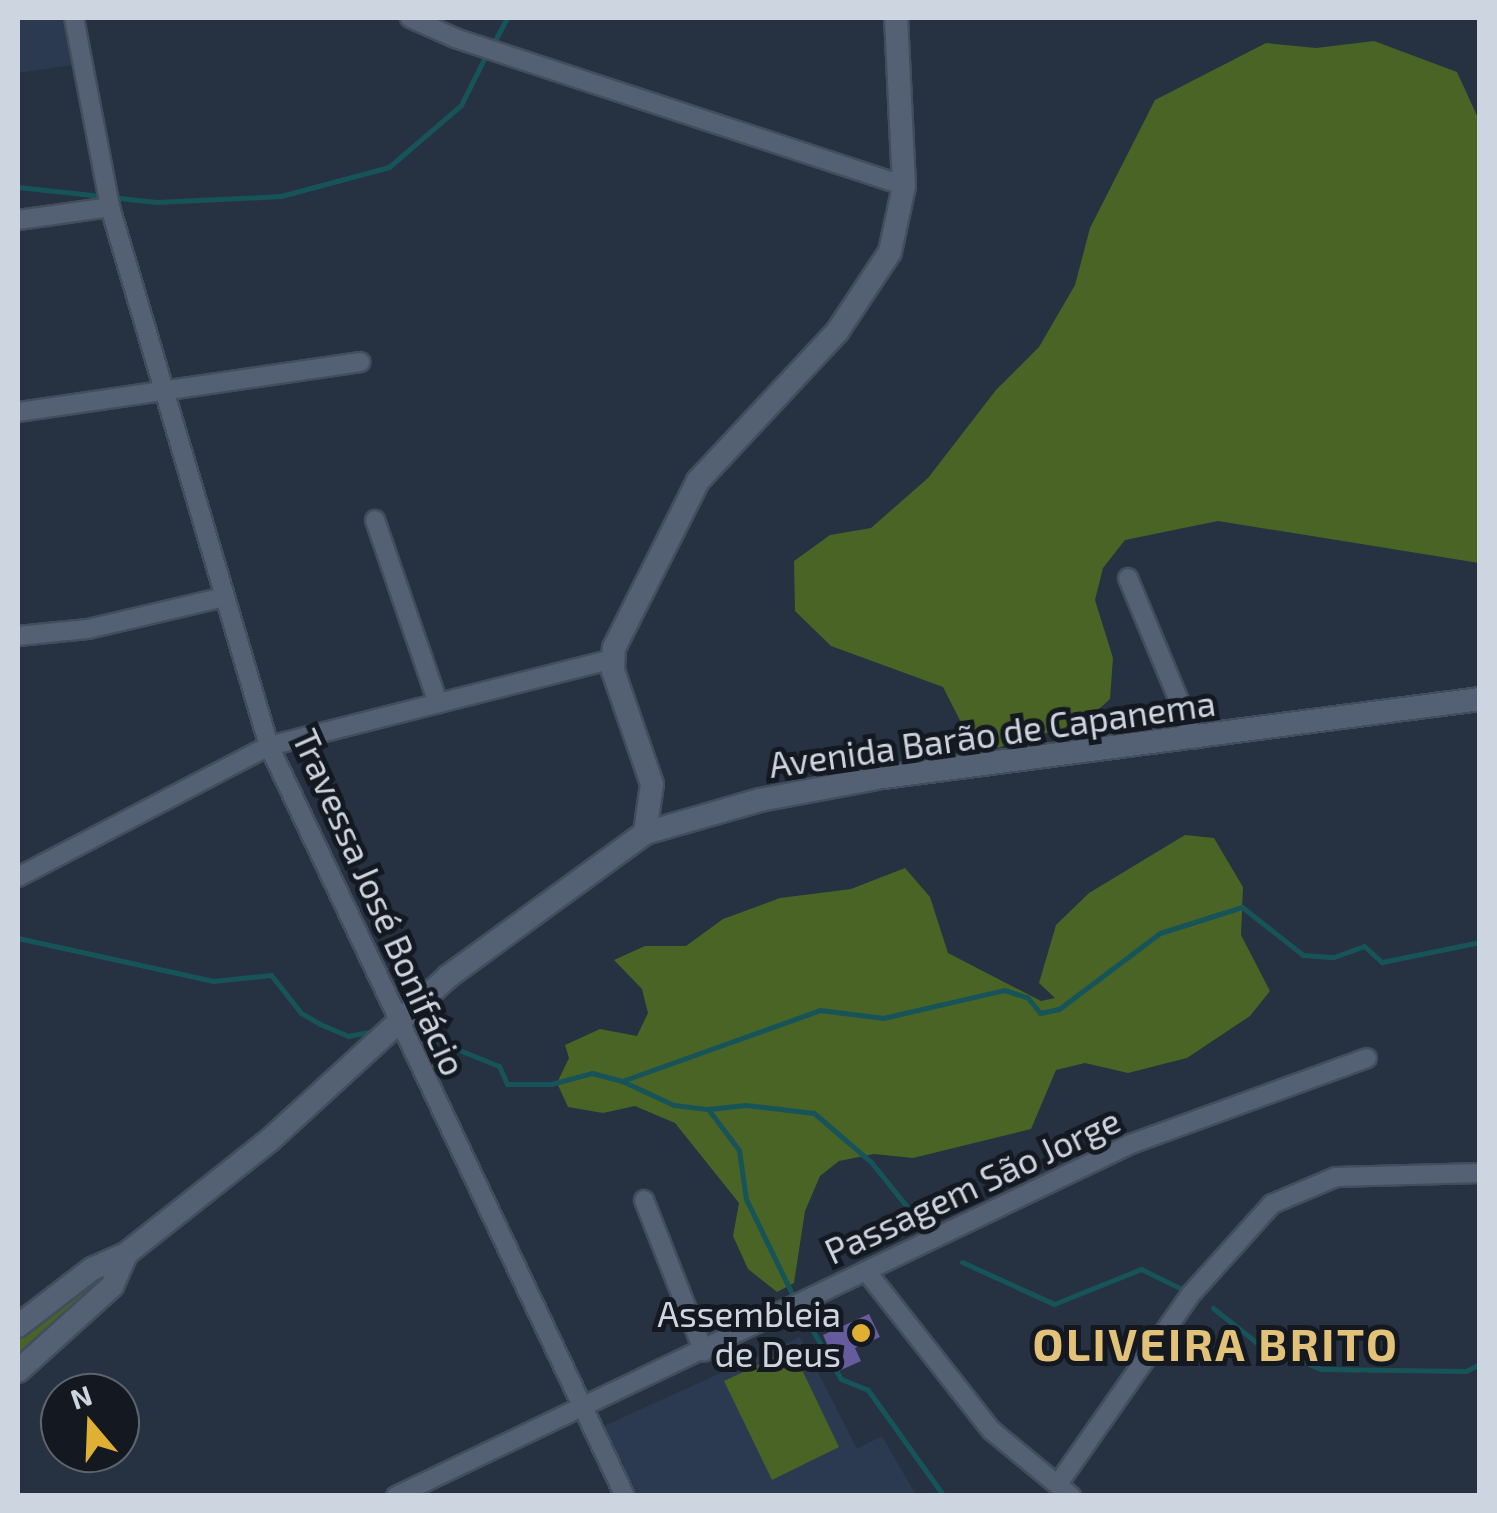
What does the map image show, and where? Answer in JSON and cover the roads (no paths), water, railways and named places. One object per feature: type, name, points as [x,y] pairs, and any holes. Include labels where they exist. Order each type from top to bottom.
[{"type":"street","name":"Travessa José Bonifácio","points":[[74,18],[110,208],[160,391],[269,746],[398,1026],[625,1496]]},
{"type":"street","points":[[410,18],[455,38],[904,186]]},
{"type":"street","points":[[645,833],[651,775],[612,659],[652,566],[698,481],[836,332],[882,268],[904,186],[896,18]]},
{"type":"street","points":[[18,220],[110,208]]},
{"type":"street","points":[[18,412],[360,362]]},
{"type":"street","points":[[376,520],[438,703]]},
{"type":"street","points":[[1128,578],[1195,738]]},
{"type":"street","points":[[18,636],[88,628],[224,597]]},
{"type":"street","points":[[18,877],[269,746],[612,659]]},
{"type":"street","name":"Avenida Barão de Capanema","points":[[18,1326],[92,1269],[126,1254],[398,1026],[448,976],[645,833],[760,800],[876,778],[1480,699]]},
{"type":"street","name":"Passagem São Jorge","points":[[396,1496],[583,1411],[1131,1144],[1368,1058]]},
{"type":"street","points":[[866,1271],[991,1430],[1065,1490],[1191,1294],[1281,1198],[1336,1176],[1480,1173]]},
{"type":"street","points":[[644,1200],[704,1352]]},
{"type":"street","name":"Avenida Barão de Capanema","points":[[18,1371],[112,1286],[126,1254]]},
{"type":"waterway","points":[[492,46],[507,18]]},
{"type":"waterway","points":[[18,187],[156,202],[281,196],[389,167],[461,105],[486,55]]},
{"type":"waterway","points":[[409,1030],[499,1066],[507,1084],[551,1084],[592,1073],[622,1081],[820,1010],[883,1018],[1004,990],[1028,998],[1040,1013],[1059,1009],[1160,933],[1242,907],[1303,955],[1334,957],[1364,946],[1382,962],[1480,942]]},
{"type":"waterway","points":[[18,938],[213,981],[271,975],[301,1013],[320,1024],[348,1036],[379,1030]]},
{"type":"waterway","points":[[622,1081],[674,1105],[708,1109],[739,1150],[746,1199],[794,1298]]},
{"type":"waterway","points":[[708,1109],[746,1105],[814,1113],[871,1162],[913,1214]]},
{"type":"waterway","points":[[962,1262],[1054,1304],[1141,1269],[1188,1292]]},
{"type":"waterway","points":[[1213,1308],[1256,1342],[1321,1369],[1466,1371],[1480,1364]]},
{"type":"waterway","points":[[803,1314],[841,1379],[868,1390],[944,1496]]},
{"type":"place","name":"Assembleia de Deus","points":[[861,1333]]},
{"type":"district","name":"OLIVEIRA BRITO","points":[[1216,1344]]}]
